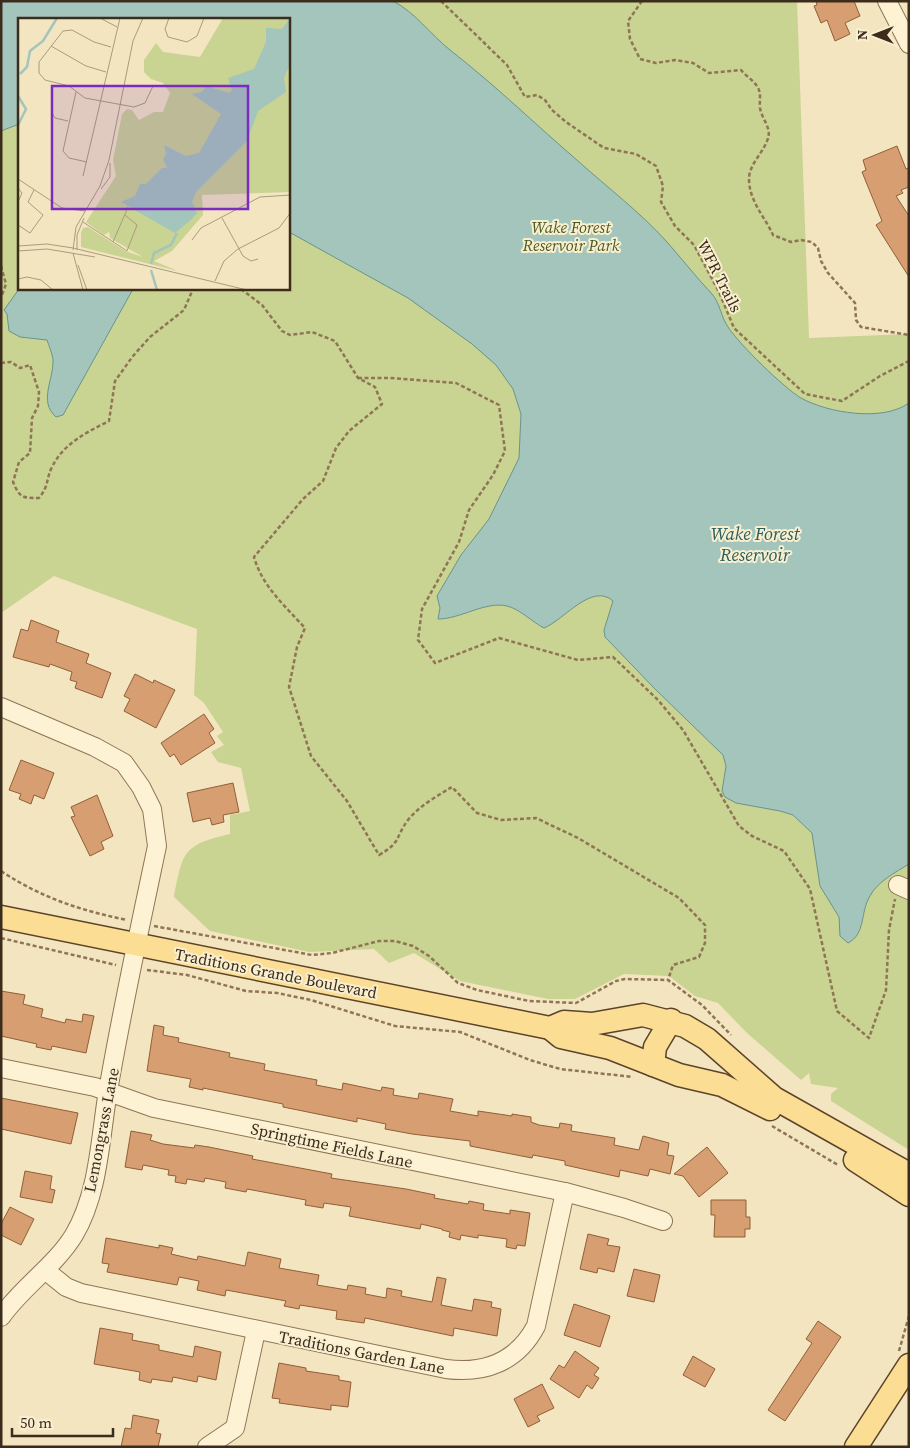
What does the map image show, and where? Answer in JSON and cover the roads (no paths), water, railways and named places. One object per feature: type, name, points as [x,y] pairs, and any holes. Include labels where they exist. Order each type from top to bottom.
[{"type":"main road","name":"Traditions Grande Boulevard","points":[[1,917],[550,1028],[560,1037],[610,1048],[646,1072],[679,1075],[714,1082],[738,1091],[840,1151],[909,1195]]},
{"type":"main road","name":"Traditions Grande Boulevard","points":[[550,1028],[564,1022],[592,1024],[644,1015],[671,1020],[707,1039],[774,1098],[909,1174]]},
{"type":"main road","points":[[646,1072],[655,1047],[671,1020]]},
{"type":"main road","points":[[856,1447],[909,1365]]},
{"type":"street","points":[[887,1],[909,44]]},
{"type":"street","name":"Lemongrass Lane","points":[[1,706],[95,747],[124,763],[141,787],[152,809],[157,846],[108,1091],[95,1173],[86,1207],[74,1234],[45,1270],[1,1317]]},
{"type":"street","name":"Springtime Fields Lane","points":[[1,1068],[95,1087],[154,1108],[565,1192],[663,1221]]},
{"type":"street","name":"Traditions Garden Lane","points":[[45,1270],[66,1287],[81,1293],[256,1331],[446,1369],[466,1371],[496,1365],[522,1347],[536,1326],[565,1192]]},
{"type":"street","points":[[207,1447],[236,1428],[256,1331]]},
{"type":"water","name":"Wake Forest Reservoir","points":[[1,1],[393,1],[416,18],[443,44],[646,220],[712,294],[734,335],[762,365],[793,393],[826,408],[855,413],[871,414],[885,412],[898,409],[909,403],[909,864],[887,878],[873,891],[867,902],[858,934],[854,939],[848,943],[840,936],[839,917],[820,886],[812,833],[793,815],[736,803],[725,797],[722,791],[726,766],[723,755],[605,637],[604,630],[613,601],[605,596],[587,599],[544,628],[517,610],[499,605],[438,619],[440,608],[437,596],[461,555],[489,519],[519,458],[521,414],[513,389],[496,365],[472,344],[408,298],[290,233],[290,18],[18,18],[18,124],[1,131]]},
{"type":"water","points":[[18,290],[132,290],[63,415],[56,417],[51,411],[47,397],[53,359],[47,340],[20,337],[9,331],[7,314],[4,310]]},
{"type":"park label","name":"Wake Forest Reservoir Park","points":[[571,236]]}]
